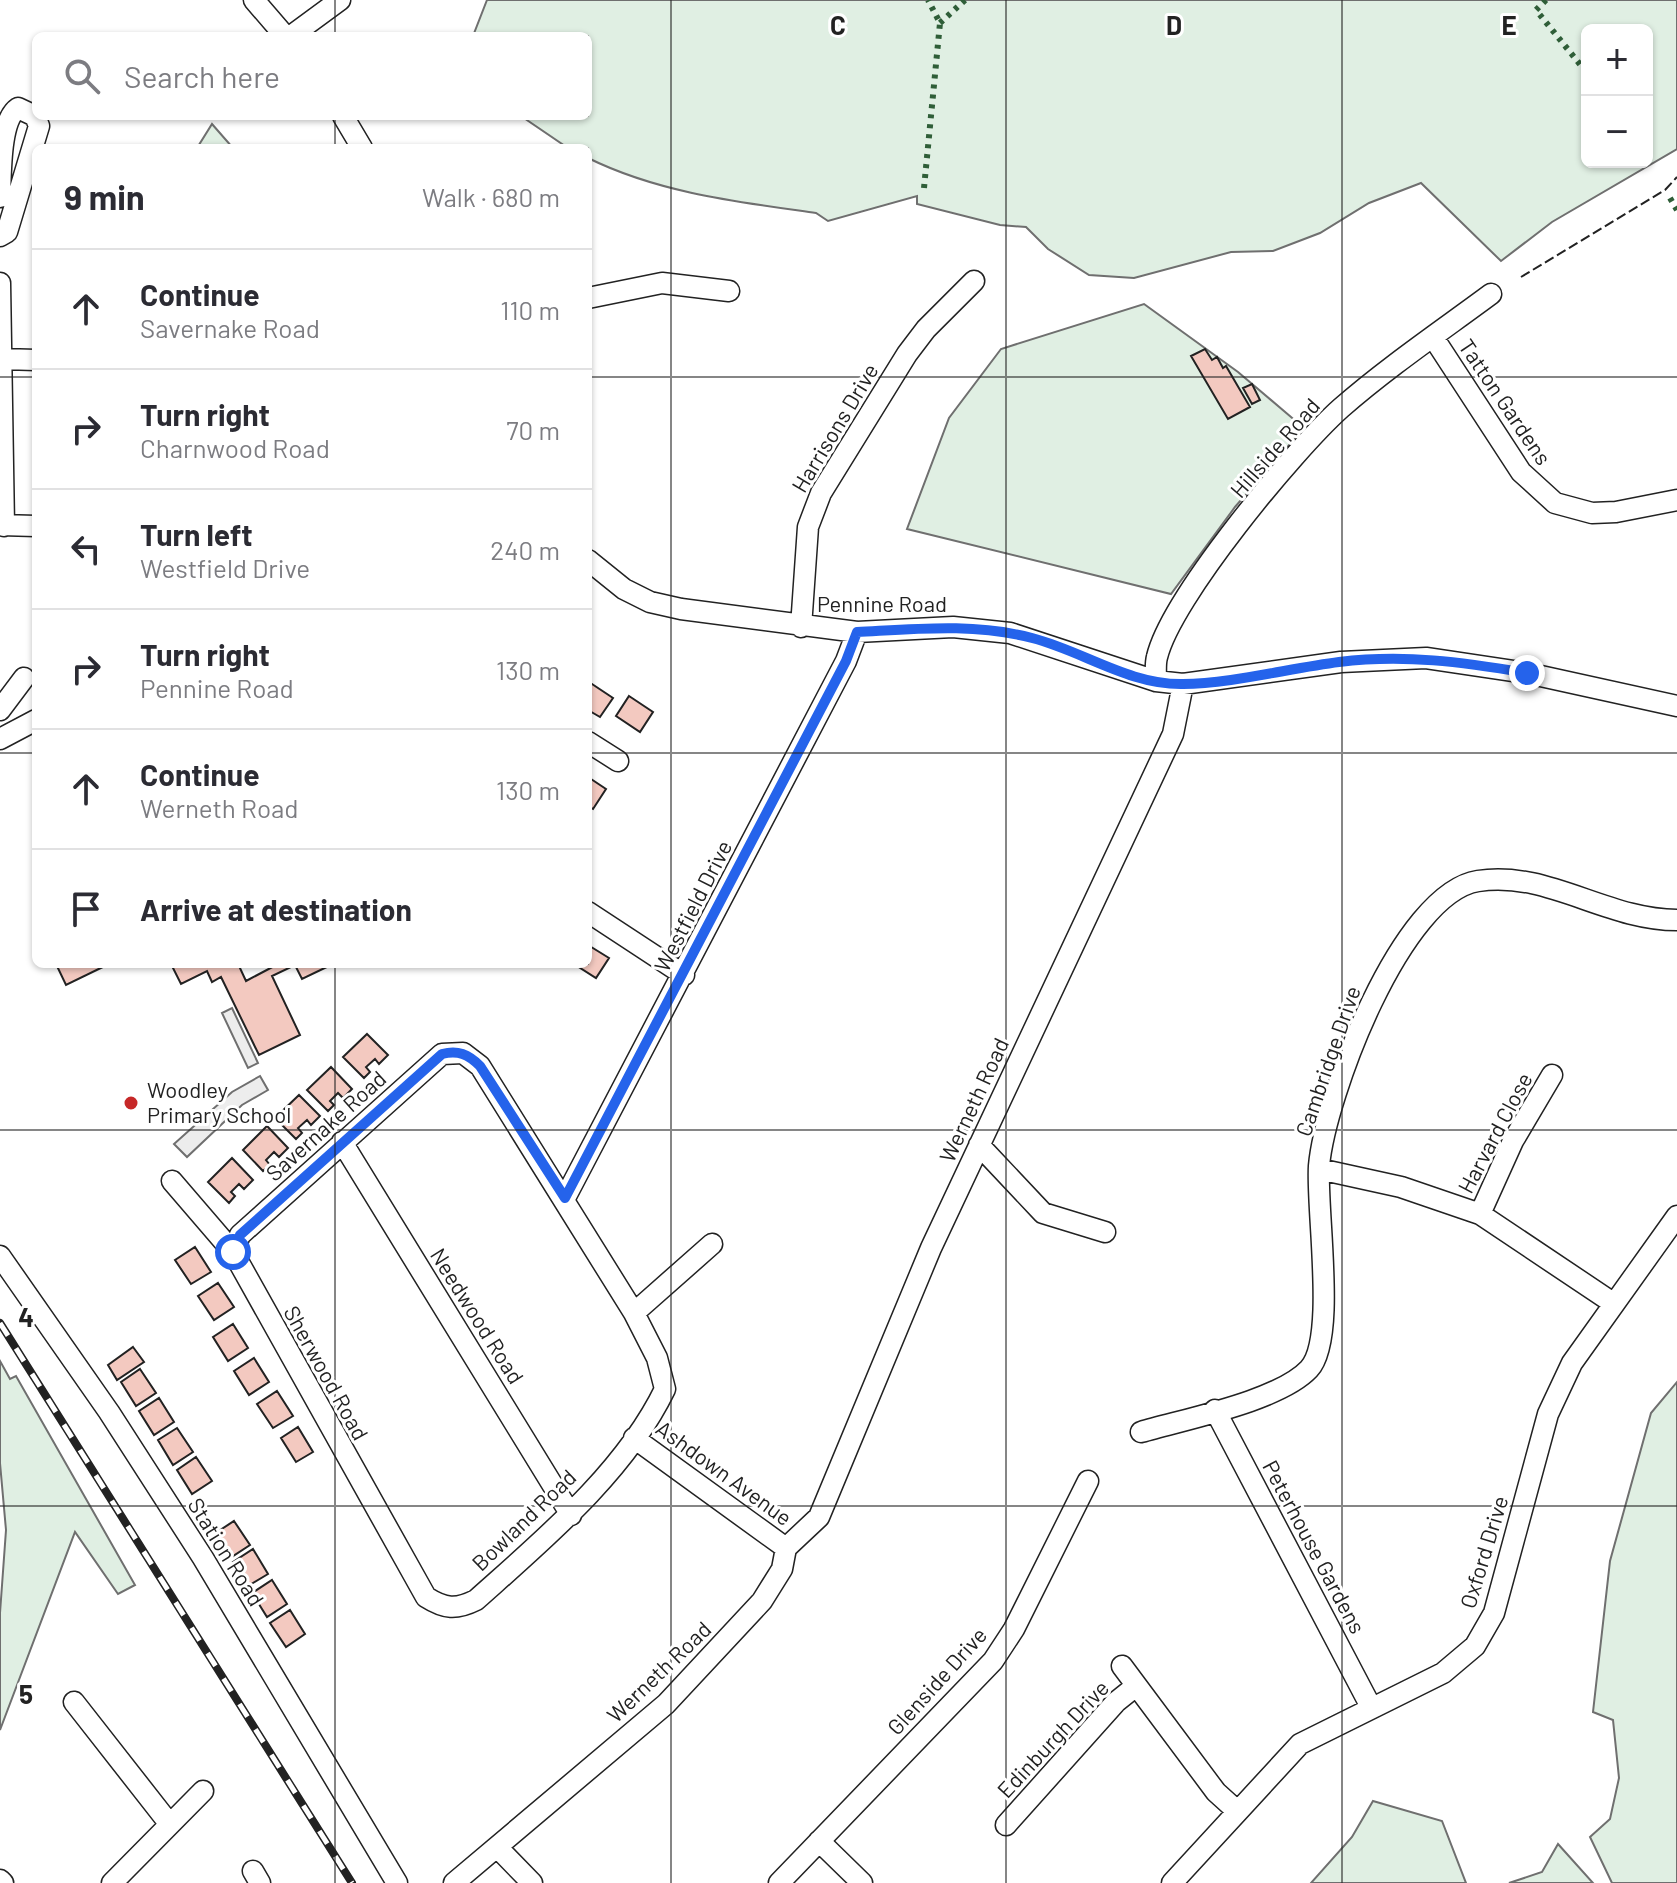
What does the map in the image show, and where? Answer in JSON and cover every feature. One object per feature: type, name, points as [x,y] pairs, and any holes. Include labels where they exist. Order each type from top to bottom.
[{"type":"street","points":[[254,0],[284,32]]},
{"type":"street","points":[[294,32],[340,0]]},
{"type":"street","points":[[0,197],[1,124],[7,112],[18,108],[32,115]]},
{"type":"street","points":[[34,144],[39,126],[37,120]]},
{"type":"street","points":[[345,120],[360,144]]},
{"type":"street","points":[[0,236],[7,232],[32,149]]},
{"type":"street","name":"Harrisons Drive","points":[[801,627],[808,527],[821,493],[907,354],[926,329],[974,281]]},
{"type":"street","points":[[0,283],[2,526],[32,526]]},
{"type":"street","points":[[592,297],[662,283],[729,291]]},
{"type":"street","name":"Hillside Road","points":[[1156,681],[1157,658],[1166,635],[1196,586],[1268,489],[1341,408],[1491,294]]},
{"type":"street","name":"Tatton Gardens","points":[[1433,337],[1521,472],[1555,503],[1592,513],[1616,512],[1677,500]]},
{"type":"street","points":[[2,359],[32,360]]},
{"type":"street","name":"Pennine Road","points":[[592,572],[650,602],[801,627],[857,632],[953,627],[1010,633],[1156,681],[1183,684]]},
{"type":"street","name":"Westfield Drive","points":[[565,1198],[846,661],[857,632]]},
{"type":"street","points":[[1183,684],[1341,662],[1426,658],[1527,673],[1677,706]]},
{"type":"street","points":[[0,710],[24,678]]},
{"type":"street","name":"Werneth Road","points":[[454,1883],[499,1849],[666,1704],[774,1585],[782,1569],[786,1548],[819,1517],[931,1248],[1173,734],[1183,684]]},
{"type":"street","points":[[0,739],[32,722]]},
{"type":"street","points":[[592,745],[618,761]]},
{"type":"street","name":"Cambridge Drive","points":[[1141,1432],[1288,1388],[1312,1367],[1323,1335],[1319,1169],[1323,1138],[1370,1002],[1400,950],[1448,893],[1476,881],[1524,881],[1646,920],[1677,920]]},
{"type":"street","points":[[592,915],[684,975]]},
{"type":"street","name":"Savernake Road","points":[[233,1252],[240,1235],[442,1054],[463,1053],[480,1066],[565,1198]]},
{"type":"street","name":"Harvard Close","points":[[1480,1214],[1513,1141],[1552,1075]]},
{"type":"street","name":"Needwood Road","points":[[342,1142],[571,1515]]},
{"type":"street","points":[[979,1145],[1043,1213],[1105,1232]]},
{"type":"street","points":[[1319,1169],[1401,1187],[1480,1214],[1613,1303]]},
{"type":"street","name":"Sherwood Road","points":[[172,1181],[233,1252],[426,1597]]},
{"type":"street","points":[[565,1198],[634,1313],[712,1244]]},
{"type":"street","name":"Oxford Drive","points":[[1172,1883],[1300,1744],[1443,1673],[1475,1646],[1494,1613],[1548,1414],[1572,1363],[1677,1216]]},
{"type":"street","name":"Station Road","points":[[0,1256],[109,1412],[203,1558],[397,1883]]},
{"type":"street","name":"Bowland Road","points":[[426,1597],[443,1608],[462,1607],[476,1600],[571,1515],[634,1438],[665,1389],[657,1358],[634,1313]]},
{"type":"street","name":"Peterhouse Gardens","points":[[1215,1410],[1371,1707]]},
{"type":"street","name":"Ashdown Avenue","points":[[634,1438],[786,1548]]},
{"type":"street","name":"Glenside Drive","points":[[779,1883],[993,1661],[1014,1629],[1088,1481]]},
{"type":"street","name":"Edinburgh Drive","points":[[1122,1666],[1216,1792],[1237,1811]]},
{"type":"street","name":"Edinburgh Drive","points":[[1006,1825],[1116,1702],[1136,1686]]},
{"type":"street","points":[[74,1702],[168,1822]]},
{"type":"street","points":[[112,1883],[168,1822],[203,1791]]},
{"type":"street","points":[[819,1841],[862,1883]]},
{"type":"street","points":[[499,1849],[532,1883]]},
{"type":"green space","points":[[487,0],[1677,0],[1677,149],[1653,163],[1653,24],[1581,24],[1581,168],[1644,168],[1552,222],[1501,261],[1421,183],[1369,203],[1320,233],[1273,251],[1231,252],[1134,278],[1089,275],[1048,249],[1026,227],[1000,225],[917,204],[917,196],[828,221],[816,213],[699,194],[643,180],[592,160],[592,144],[562,144],[527,120],[592,120],[592,32],[475,32]]},
{"type":"green space","points":[[212,124],[230,144],[200,144]]},
{"type":"green space","points":[[1144,304],[1238,372],[1304,428],[1235,507],[1171,594],[907,529],[949,418],[1001,349]]},
{"type":"green space","points":[[0,1361],[10,1379],[16,1376],[135,1585],[118,1594],[75,1532],[0,1730],[0,1613],[6,1530],[0,1463]]},
{"type":"green space","points":[[1677,1382],[1677,1883],[1612,1883],[1590,1837],[1610,1819],[1619,1778],[1613,1720],[1593,1712],[1610,1561],[1651,1413]]},
{"type":"green space","points":[[1373,1801],[1442,1821],[1466,1883],[1311,1883],[1352,1837]]},
{"type":"green space","points":[[1558,1844],[1593,1883],[1509,1883],[1542,1872]]},
{"type":"shaded area","points":[[232,1008],[258,1063],[248,1068],[222,1013]]},
{"type":"shaded area","points":[[260,1076],[268,1090],[242,1105],[187,1157],[174,1144],[232,1092]]},
{"type":"building","points":[[1205,349],[1212,360],[1217,357],[1223,368],[1226,366],[1250,407],[1228,419],[1191,356]]},
{"type":"building","points":[[1252,384],[1260,400],[1252,404],[1243,388]]},
{"type":"building","points":[[592,684],[613,698],[600,717],[592,712]]},
{"type":"building","points":[[629,696],[653,712],[640,732],[616,716]]},
{"type":"building","points":[[592,780],[606,789],[592,808]]},
{"type":"building","points":[[592,947],[609,958],[596,978],[580,968],[592,968]]},
{"type":"building","points":[[58,968],[101,968],[66,985]]},
{"type":"building","points":[[173,968],[240,968],[246,981],[270,968],[289,968],[272,976],[300,1035],[259,1055],[221,977],[212,982],[207,971],[181,984]]},
{"type":"building","points":[[296,968],[325,968],[302,979]]},
{"type":"building","points":[[367,1034],[388,1055],[379,1064],[375,1059],[366,1067],[370,1072],[364,1078],[343,1057]]},
{"type":"building","points":[[331,1067],[352,1089],[343,1098],[338,1093],[330,1101],[334,1105],[328,1111],[307,1090]]},
{"type":"building","points":[[299,1095],[320,1116],[311,1125],[307,1120],[298,1128],[302,1133],[296,1139],[275,1118]]},
{"type":"building","points":[[267,1126],[288,1148],[279,1157],[274,1152],[266,1160],[270,1165],[263,1171],[243,1150]]},
{"type":"building","points":[[232,1158],[253,1180],[244,1189],[239,1184],[231,1192],[235,1196],[229,1203],[208,1182]]},
{"type":"building","points":[[195,1247],[211,1272],[191,1284],[175,1260]]},
{"type":"building","points":[[218,1283],[234,1307],[214,1320],[198,1296]]},
{"type":"building","points":[[233,1324],[248,1348],[228,1361],[213,1337]]},
{"type":"building","points":[[133,1347],[144,1362],[117,1380],[108,1365]]},
{"type":"building","points":[[254,1358],[269,1382],[249,1395],[234,1371]]},
{"type":"building","points":[[140,1369],[156,1393],[136,1406],[121,1382]]},
{"type":"building","points":[[277,1391],[293,1416],[273,1428],[257,1404]]},
{"type":"building","points":[[159,1398],[174,1422],[154,1435],[139,1411]]},
{"type":"building","points":[[298,1427],[313,1452],[296,1462],[281,1438]]},
{"type":"building","points":[[177,1428],[193,1452],[173,1465],[158,1440]]},
{"type":"building","points":[[196,1457],[212,1481],[192,1494],[177,1470]]},
{"type":"building","points":[[234,1521],[250,1545],[230,1558],[214,1534]]},
{"type":"building","points":[[253,1549],[268,1574],[248,1586],[233,1562]]},
{"type":"building","points":[[272,1580],[287,1604],[267,1617],[252,1593]]},
{"type":"building","points":[[290,1610],[305,1634],[286,1647],[270,1623]]},
{"type":"railway","points":[[0,1323],[352,1883]]},
{"type":"hedge","points":[[924,188],[940,23],[928,0]]},
{"type":"hedge","points":[[940,23],[965,0]]},
{"type":"hedge","points":[[1546,0],[1536,10],[1581,66]]},
{"type":"hedge","points":[[1670,198],[1677,210]]},
{"type":"fence","points":[[1521,277],[1665,190],[1677,177]]},
{"type":"place","name":"Woodley Primary School","points":[[131,1103]]},
{"type":"route","points":[[233,1252],[240,1235],[442,1054],[452,1052],[463,1053],[480,1066],[565,1198],[846,661],[857,632],[953,627],[1010,633],[1060,647],[1140,678],[1183,684],[1400,657],[1454,661],[1527,673]]}]
